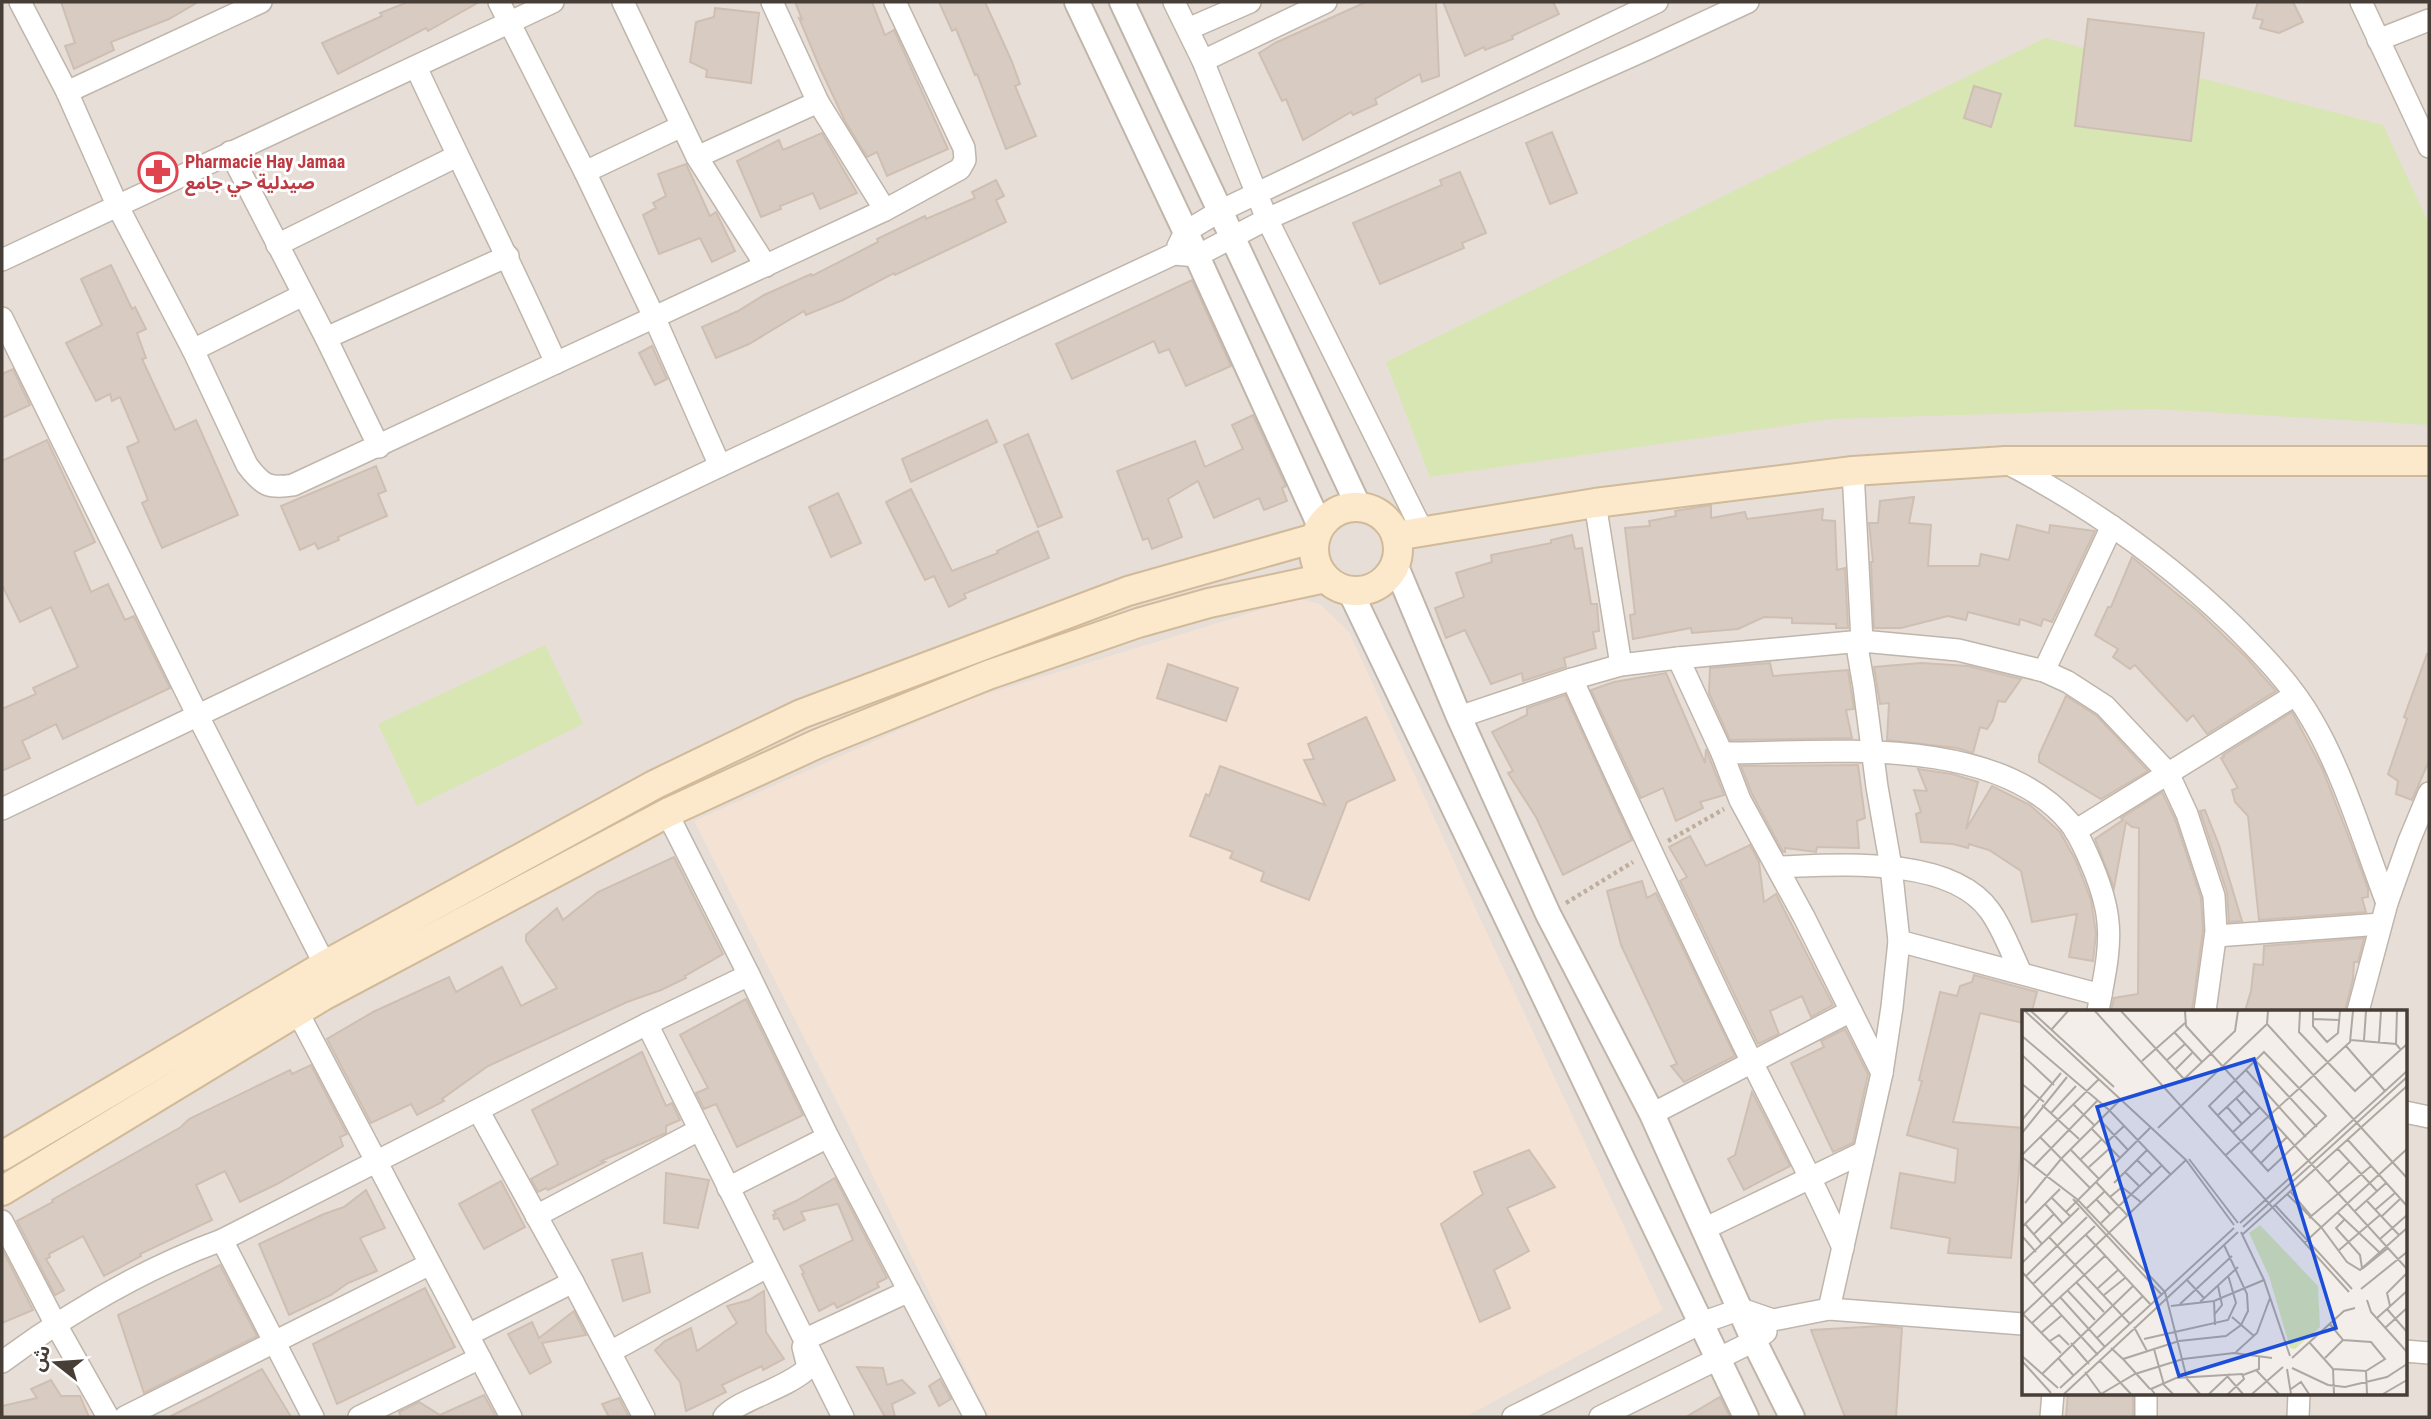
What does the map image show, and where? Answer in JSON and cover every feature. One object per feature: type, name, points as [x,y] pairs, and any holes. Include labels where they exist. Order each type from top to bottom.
[{"type":"main road","points":[[1409,533],[1398,550],[1395,564],[1388,576],[1377,586],[1364,591],[1350,591],[1332,584],[1317,566],[1314,552],[1318,532],[1337,511],[1359,507],[1371,510],[1390,525],[1409,533],[1595,503],[1853,471],[2005,461],[2429,461]]},
{"type":"main road","points":[[2,1156],[325,965],[654,785],[801,714],[1128,590],[1318,532]]},
{"type":"main road","points":[[2,1191],[297,1012],[667,813],[817,744],[988,675],[1138,623],[1209,603],[1325,578]]},
{"type":"street","points":[[20,2],[67,92],[118,207],[193,350],[247,465],[258,480],[275,488],[293,485],[379,447],[885,210],[960,169],[965,160],[964,148],[895,2]]},
{"type":"street","points":[[67,92],[261,2]]},
{"type":"street","points":[[499,2],[655,318],[720,466]]},
{"type":"street","points":[[2,260],[553,2]]},
{"type":"street","points":[[623,2],[697,157],[766,266]]},
{"type":"street","points":[[772,2],[818,102],[885,210]]},
{"type":"street","points":[[1077,2],[1185,247],[1318,532]]},
{"type":"street","points":[[1122,2],[1359,507]]},
{"type":"street","points":[[1174,2],[1203,61],[1267,219],[1409,533]]},
{"type":"street","points":[[1188,29],[1250,2]]},
{"type":"street","points":[[1203,61],[1326,2]]},
{"type":"street","points":[[1185,247],[1220,211],[1627,8],[1657,2]]},
{"type":"street","points":[[2,808],[1185,247],[1232,237],[1748,2]]},
{"type":"street","points":[[2361,2],[2429,147]]},
{"type":"street","points":[[1627,8],[1647,49]]},
{"type":"street","points":[[2378,40],[2429,20]]},
{"type":"street","points":[[416,66],[457,156],[508,256],[556,363]]},
{"type":"street","points":[[697,157],[818,102]]},
{"type":"street","points":[[585,172],[682,125]]},
{"type":"street","points":[[230,152],[379,447]]},
{"type":"street","points":[[277,245],[457,156]]},
{"type":"street","points":[[326,338],[508,256]]},
{"type":"street","points":[[193,350],[303,295]]},
{"type":"street","points":[[2,318],[198,716],[325,965]]},
{"type":"street","points":[[2005,461],[2064,495],[2137,543],[2208,601],[2271,665],[2295,695],[2323,741],[2387,903]]},
{"type":"street","points":[[1829,1309],[1882,1073],[1899,941],[1891,867],[1857,652],[1862,641],[1853,471]]},
{"type":"street","points":[[1595,503],[1621,666]]},
{"type":"street","points":[[2044,671],[2112,526]]},
{"type":"street","points":[[1395,564],[1459,717],[1548,914],[1652,1114],[1791,1417]]},
{"type":"street","points":[[1350,591],[1746,1417]]},
{"type":"street","points":[[1459,717],[1572,679],[1621,666],[1862,641],[1958,650],[2044,671],[2068,682],[2105,706],[2168,774],[2187,814],[2214,896],[2216,936],[2205,1010]]},
{"type":"street","points":[[1678,658],[1723,753],[1740,800],[1882,1073]]},
{"type":"street","points":[[1572,679],[1650,851],[1812,1178],[1843,1248]]},
{"type":"street","points":[[2076,831],[2295,695]]},
{"type":"street","points":[[1723,753],[1872,752],[1944,757],[1996,772],[2032,791],[2069,822],[2095,872],[2108,922],[2100,1003],[2021,973],[1899,941]]},
{"type":"street","points":[[2358,1010],[2387,903],[2419,844],[2429,793]]},
{"type":"street","points":[[667,813],[750,975],[828,1137],[975,1417]]},
{"type":"street","points":[[1777,867],[1891,867],[1911,869],[1955,883],[1976,896],[1989,910],[2021,973]]},
{"type":"street","points":[[2216,936],[2381,924]]},
{"type":"street","points":[[2,1363],[55,1323],[141,1274],[222,1240],[647,1024],[750,975]]},
{"type":"street","points":[[1652,1114],[1851,1010]]},
{"type":"street","points":[[297,1012],[511,1417]]},
{"type":"street","points":[[647,1024],[843,1417]]},
{"type":"street","points":[[478,1110],[644,1417]]},
{"type":"street","points":[[2406,1112],[2429,1117]]},
{"type":"street","points":[[536,1216],[699,1130]]},
{"type":"street","points":[[728,1188],[828,1137]]},
{"type":"street","points":[[1704,1229],[1864,1152]]},
{"type":"street","points":[[2,1221],[108,1417]]},
{"type":"street","points":[[222,1240],[313,1417]]},
{"type":"street","points":[[125,1417],[430,1264]]},
{"type":"street","points":[[610,1352],[767,1266]]},
{"type":"street","points":[[468,1335],[573,1282]]},
{"type":"street","points":[[724,1417],[735,1408],[788,1384],[806,1370],[803,1347],[805,1341],[909,1291]]},
{"type":"street","points":[[1513,1417],[1701,1323],[1741,1309],[1761,1318],[1778,1320],[1829,1309],[2022,1324]]},
{"type":"street","points":[[1600,1417],[1754,1340],[1778,1320]]},
{"type":"street","points":[[2406,1351],[2429,1353]]},
{"type":"street","points":[[364,1416],[480,1358]]},
{"type":"street","points":[[2051,1417],[2053,1394]]},
{"type":"street","points":[[2146,1394],[2146,1417]]},
{"type":"street","points":[[2298,1417],[2300,1394]]},
{"type":"shaded area","points":[[2,2],[2429,2],[2429,1417],[2,1417]]},
{"type":"shaded area","points":[[1292,600],[1320,604],[1349,632],[1663,1310],[1465,1417],[989,1417],[845,1118],[694,821],[967,700]]},
{"type":"green space","points":[[2045,38],[2383,125],[2429,224],[2429,425],[2154,409],[1831,419],[1430,477],[1386,362]]},
{"type":"green space","points":[[545,645],[583,724],[417,806],[378,724]]},
{"type":"building","points":[[61,2],[198,2],[169,19],[111,42],[114,50],[74,69],[65,46],[75,43]]},
{"type":"building","points":[[408,2],[479,2],[428,31],[426,28],[338,74],[322,43],[382,16],[380,13]]},
{"type":"building","points":[[795,2],[872,2],[885,35],[894,30],[948,149],[887,176],[877,152],[867,157],[845,121],[820,68]]},
{"type":"building","points":[[939,2],[985,2],[1012,62],[1020,84],[1015,86],[1036,136],[1006,149],[977,74],[975,75],[956,29],[952,31]]},
{"type":"building","points":[[1366,2],[1436,2],[1439,76],[1422,82],[1420,74],[1375,99],[1377,104],[1353,115],[1351,112],[1303,140],[1286,99],[1282,101],[1259,53],[1275,43]]},
{"type":"building","points":[[1443,2],[1553,2],[1559,14],[1512,36],[1513,39],[1485,50],[1484,47],[1465,56]]},
{"type":"building","points":[[2258,2],[2293,2],[2303,22],[2279,33],[2260,28],[2263,20],[2253,18]]},
{"type":"building","points":[[715,8],[759,13],[751,83],[706,77],[707,70],[690,62],[696,22],[714,17]]},
{"type":"building","points":[[2088,19],[2204,33],[2191,141],[2075,126]]},
{"type":"building","points":[[1974,86],[2001,94],[1991,127],[1964,118]]},
{"type":"building","points":[[1552,132],[1577,193],[1550,204],[1526,143]]},
{"type":"building","points":[[822,133],[857,193],[820,209],[813,193],[761,217],[737,161],[779,140],[783,150]]},
{"type":"building","points":[[686,164],[710,216],[716,212],[735,251],[712,262],[700,238],[659,254],[643,215],[656,208],[653,203],[666,196],[658,174]]},
{"type":"building","points":[[1460,172],[1486,233],[1462,243],[1464,248],[1380,284],[1353,223],[1442,185],[1440,180]]},
{"type":"building","points":[[996,180],[1004,196],[996,200],[1006,222],[895,275],[894,273],[843,300],[806,315],[804,311],[749,344],[716,358],[702,327],[738,311],[764,295],[811,274],[812,276],[878,242],[877,239],[925,216],[926,219],[975,198],[972,192]]},
{"type":"building","points":[[111,265],[132,309],[135,307],[146,329],[137,333],[146,358],[142,359],[175,430],[196,420],[238,515],[162,548],[142,503],[148,500],[127,447],[139,442],[120,397],[112,401],[110,394],[96,401],[66,343],[102,325],[81,279]]},
{"type":"building","points":[[1192,280],[1231,366],[1186,386],[1169,349],[1159,353],[1154,341],[1072,379],[1056,344]]},
{"type":"building","points":[[652,346],[667,379],[655,385],[639,353]]},
{"type":"building","points":[[13,369],[30,405],[2,418],[2,374]]},
{"type":"building","points":[[1253,415],[1286,486],[1282,488],[1287,501],[1264,510],[1259,498],[1214,518],[1198,481],[1168,499],[1182,537],[1152,549],[1148,538],[1143,540],[1117,471],[1195,441],[1205,467],[1243,449],[1232,425]]},
{"type":"building","points":[[987,420],[997,442],[911,482],[902,459]]},
{"type":"building","points":[[1028,434],[1062,517],[1038,527],[1004,445]]},
{"type":"building","points":[[47,440],[95,542],[74,552],[91,592],[108,584],[125,620],[134,616],[170,688],[63,739],[56,724],[22,741],[30,758],[2,771],[2,709],[36,694],[33,688],[78,667],[51,607],[20,622],[2,585],[2,461]]},
{"type":"building","points":[[376,466],[386,491],[378,494],[387,516],[338,537],[339,540],[318,549],[315,543],[300,550],[281,506]]},
{"type":"building","points":[[911,489],[952,571],[998,553],[997,551],[1038,531],[1049,558],[964,594],[966,598],[949,607],[934,576],[925,580],[886,502]]},
{"type":"building","points":[[838,493],[861,543],[831,557],[809,507]]},
{"type":"building","points":[[1914,497],[1909,523],[1931,525],[1928,566],[1979,566],[1981,554],[2009,560],[2017,525],[2049,533],[2050,525],[2095,531],[2052,622],[2043,619],[2041,626],[2020,619],[2019,625],[1968,612],[1966,620],[1948,616],[1901,628],[1874,628],[1873,562],[1869,523],[1878,523],[1880,501]]},
{"type":"building","points":[[1711,505],[1711,518],[1745,512],[1747,519],[1823,509],[1822,520],[1835,521],[1837,570],[1845,568],[1848,628],[1836,628],[1836,624],[1792,623],[1792,618],[1764,617],[1738,629],[1692,633],[1691,628],[1633,639],[1630,615],[1635,614],[1625,528],[1650,526],[1649,521],[1676,516],[1675,511]]},
{"type":"building","points":[[1572,535],[1575,549],[1582,548],[1591,604],[1597,604],[1599,631],[1593,632],[1596,648],[1564,658],[1566,667],[1523,681],[1522,673],[1491,684],[1465,630],[1446,638],[1435,608],[1464,597],[1456,573],[1492,562],[1491,555],[1551,543],[1551,540]]},
{"type":"building","points":[[2132,557],[2199,612],[2246,657],[2276,691],[2207,734],[2193,715],[2187,721],[2135,665],[2130,669],[2113,657],[2118,649],[2095,635],[2108,607],[2111,607]]},
{"type":"building","points":[[2427,654],[2429,761],[2412,800],[2396,794],[2398,781],[2388,774],[2407,719],[2404,717]]},
{"type":"building","points":[[1770,663],[1773,676],[1848,670],[1854,709],[1846,710],[1852,738],[1730,740],[1709,693],[1710,668]]},
{"type":"building","points":[[1921,663],[1968,666],[2021,679],[2005,702],[1998,701],[1993,720],[1987,729],[1980,727],[1973,753],[1957,748],[1887,740],[1889,703],[1880,704],[1874,667]]},
{"type":"building","points":[[1168,664],[1238,688],[1226,721],[1157,698]]},
{"type":"building","points":[[1666,673],[1705,763],[1706,749],[1724,795],[1700,802],[1703,808],[1676,821],[1663,788],[1641,798],[1591,690],[1614,682]]},
{"type":"building","points":[[1565,695],[1632,840],[1563,875],[1536,817],[1508,773],[1513,771],[1492,732],[1527,715],[1527,708]]},
{"type":"building","points":[[2066,696],[2097,716],[2148,771],[2101,799],[2039,762],[2039,755]]},
{"type":"building","points":[[2292,712],[2322,768],[2368,889],[2368,897],[2362,898],[2366,912],[2259,920],[2248,816],[2235,802],[2232,790],[2238,788],[2221,758]]},
{"type":"building","points":[[1366,717],[1395,780],[1347,802],[1309,900],[1261,881],[1264,872],[1230,858],[1233,852],[1190,836],[1220,766],[1325,805],[1304,760],[1314,759],[1308,744]]},
{"type":"building","points":[[1858,765],[1865,818],[1857,821],[1859,848],[1817,847],[1816,852],[1785,848],[1783,852],[1752,794],[1741,766]]},
{"type":"building","points":[[1918,769],[1952,774],[1978,782],[1966,829],[1992,786],[2030,805],[2060,832],[2076,861],[2091,900],[2096,933],[2093,961],[2069,957],[2077,914],[2032,922],[2021,871],[1989,850],[1969,844],[1968,848],[1921,842],[1916,814],[1921,812],[1914,790],[1927,791]]},
{"type":"building","points":[[2162,792],[2175,819],[2201,898],[2203,930],[2192,1010],[2111,1010],[2114,998],[2138,994],[2139,828],[2126,822],[2114,888],[2095,839],[2123,820],[2121,818]]},
{"type":"building","points":[[2205,810],[2219,845],[2242,921],[2229,922],[2227,892],[2200,811]]},
{"type":"building","points":[[1690,836],[1706,866],[1750,845],[1759,862],[1764,902],[1776,894],[1833,1005],[1811,1017],[1802,996],[1770,1011],[1779,1034],[1758,1044],[1680,881],[1687,877],[1669,847]]},
{"type":"building","points":[[674,857],[723,954],[685,976],[686,978],[661,990],[627,1002],[488,1066],[442,1099],[444,1101],[417,1115],[411,1104],[371,1123],[327,1039],[373,1012],[449,977],[456,992],[502,967],[521,1006],[557,988],[526,941],[526,935],[557,908],[563,920],[598,892]]},
{"type":"building","points":[[1642,881],[1647,898],[1656,893],[1735,1056],[1684,1082],[1671,1066],[1677,1064],[1621,945],[1607,891]]},
{"type":"building","points":[[2364,938],[2358,962],[2354,962],[2345,1010],[2245,1010],[2254,964],[2263,965],[2264,946]]},
{"type":"building","points":[[1974,975],[2037,992],[2032,1010],[2022,1010],[2022,1023],[1980,1013],[1953,1122],[2022,1128],[2011,1258],[1948,1253],[1950,1238],[1891,1228],[1900,1173],[1955,1183],[1958,1149],[1907,1135],[1922,1081],[1919,1080],[1940,992],[1957,996],[1960,986],[1972,982]]},
{"type":"building","points":[[746,999],[803,1115],[737,1147],[716,1104],[704,1109],[696,1093],[708,1088],[680,1035]]},
{"type":"building","points":[[1845,1029],[1868,1074],[1853,1143],[1833,1152],[1791,1063],[1824,1047],[1821,1041]]},
{"type":"building","points":[[642,1052],[666,1106],[672,1103],[680,1120],[666,1126],[666,1133],[601,1161],[605,1162],[548,1190],[546,1188],[538,1192],[531,1179],[558,1164],[532,1110]]},
{"type":"building","points":[[311,1065],[347,1134],[340,1137],[343,1146],[240,1202],[225,1171],[196,1185],[212,1220],[140,1254],[141,1256],[104,1276],[83,1236],[49,1254],[50,1257],[46,1259],[64,1290],[55,1295],[17,1221],[181,1127],[189,1119],[290,1070],[292,1074]]},
{"type":"building","points":[[1752,1092],[1790,1166],[1744,1190],[1728,1159],[1735,1155]]},
{"type":"building","points":[[1529,1150],[1555,1187],[1507,1208],[1529,1251],[1494,1270],[1510,1308],[1480,1322],[1441,1224],[1483,1194],[1474,1172]]},
{"type":"building","points":[[666,1173],[709,1180],[698,1228],[664,1223]]},
{"type":"building","points":[[835,1178],[887,1278],[877,1283],[879,1287],[837,1308],[834,1303],[819,1311],[800,1266],[853,1240],[838,1204],[801,1212],[805,1220],[784,1230],[778,1218],[774,1219],[773,1215],[776,1214],[774,1211]]},
{"type":"building","points":[[501,1181],[525,1227],[484,1249],[459,1204]]},
{"type":"building","points":[[366,1190],[385,1228],[360,1238],[377,1271],[348,1283],[331,1295],[289,1315],[259,1244],[344,1207]]},
{"type":"building","points":[[2,1249],[33,1310],[2,1323]]},
{"type":"building","points":[[642,1253],[650,1292],[623,1301],[612,1260]]},
{"type":"building","points":[[220,1265],[257,1336],[144,1393],[118,1315]]},
{"type":"building","points":[[425,1288],[455,1347],[337,1404],[313,1344]]},
{"type":"building","points":[[764,1291],[766,1332],[784,1359],[722,1385],[726,1392],[686,1411],[680,1382],[655,1350],[665,1341],[691,1328],[697,1351],[737,1323],[727,1306],[749,1300]]},
{"type":"building","points":[[574,1311],[586,1335],[542,1343],[551,1362],[530,1374],[508,1334],[532,1322],[539,1338]]},
{"type":"building","points":[[1883,1326],[1902,1328],[1896,1417],[1845,1417],[1811,1330]]},
{"type":"building","points":[[857,1367],[883,1368],[887,1385],[902,1380],[915,1393],[892,1404],[895,1417],[885,1417]]},
{"type":"building","points":[[262,1369],[291,1417],[169,1417],[211,1396]]},
{"type":"building","points":[[940,1379],[951,1399],[939,1406],[929,1386]]},
{"type":"building","points":[[51,1380],[61,1396],[80,1396],[89,1417],[2,1417],[2,1406],[37,1398],[31,1389]]},
{"type":"building","points":[[2068,1394],[2133,1394],[2133,1417],[2066,1417]]},
{"type":"building","points":[[484,1395],[496,1417],[401,1417],[399,1412],[419,1402],[440,1415]]},
{"type":"building","points":[[1720,1397],[1730,1417],[1686,1417]]},
{"type":"building","points":[[619,1398],[629,1417],[609,1417],[602,1404]]},
{"type":"place","name":"Pharmacie Hay Jamaa صيدلية حي جامع","points":[[158,172]]}]
